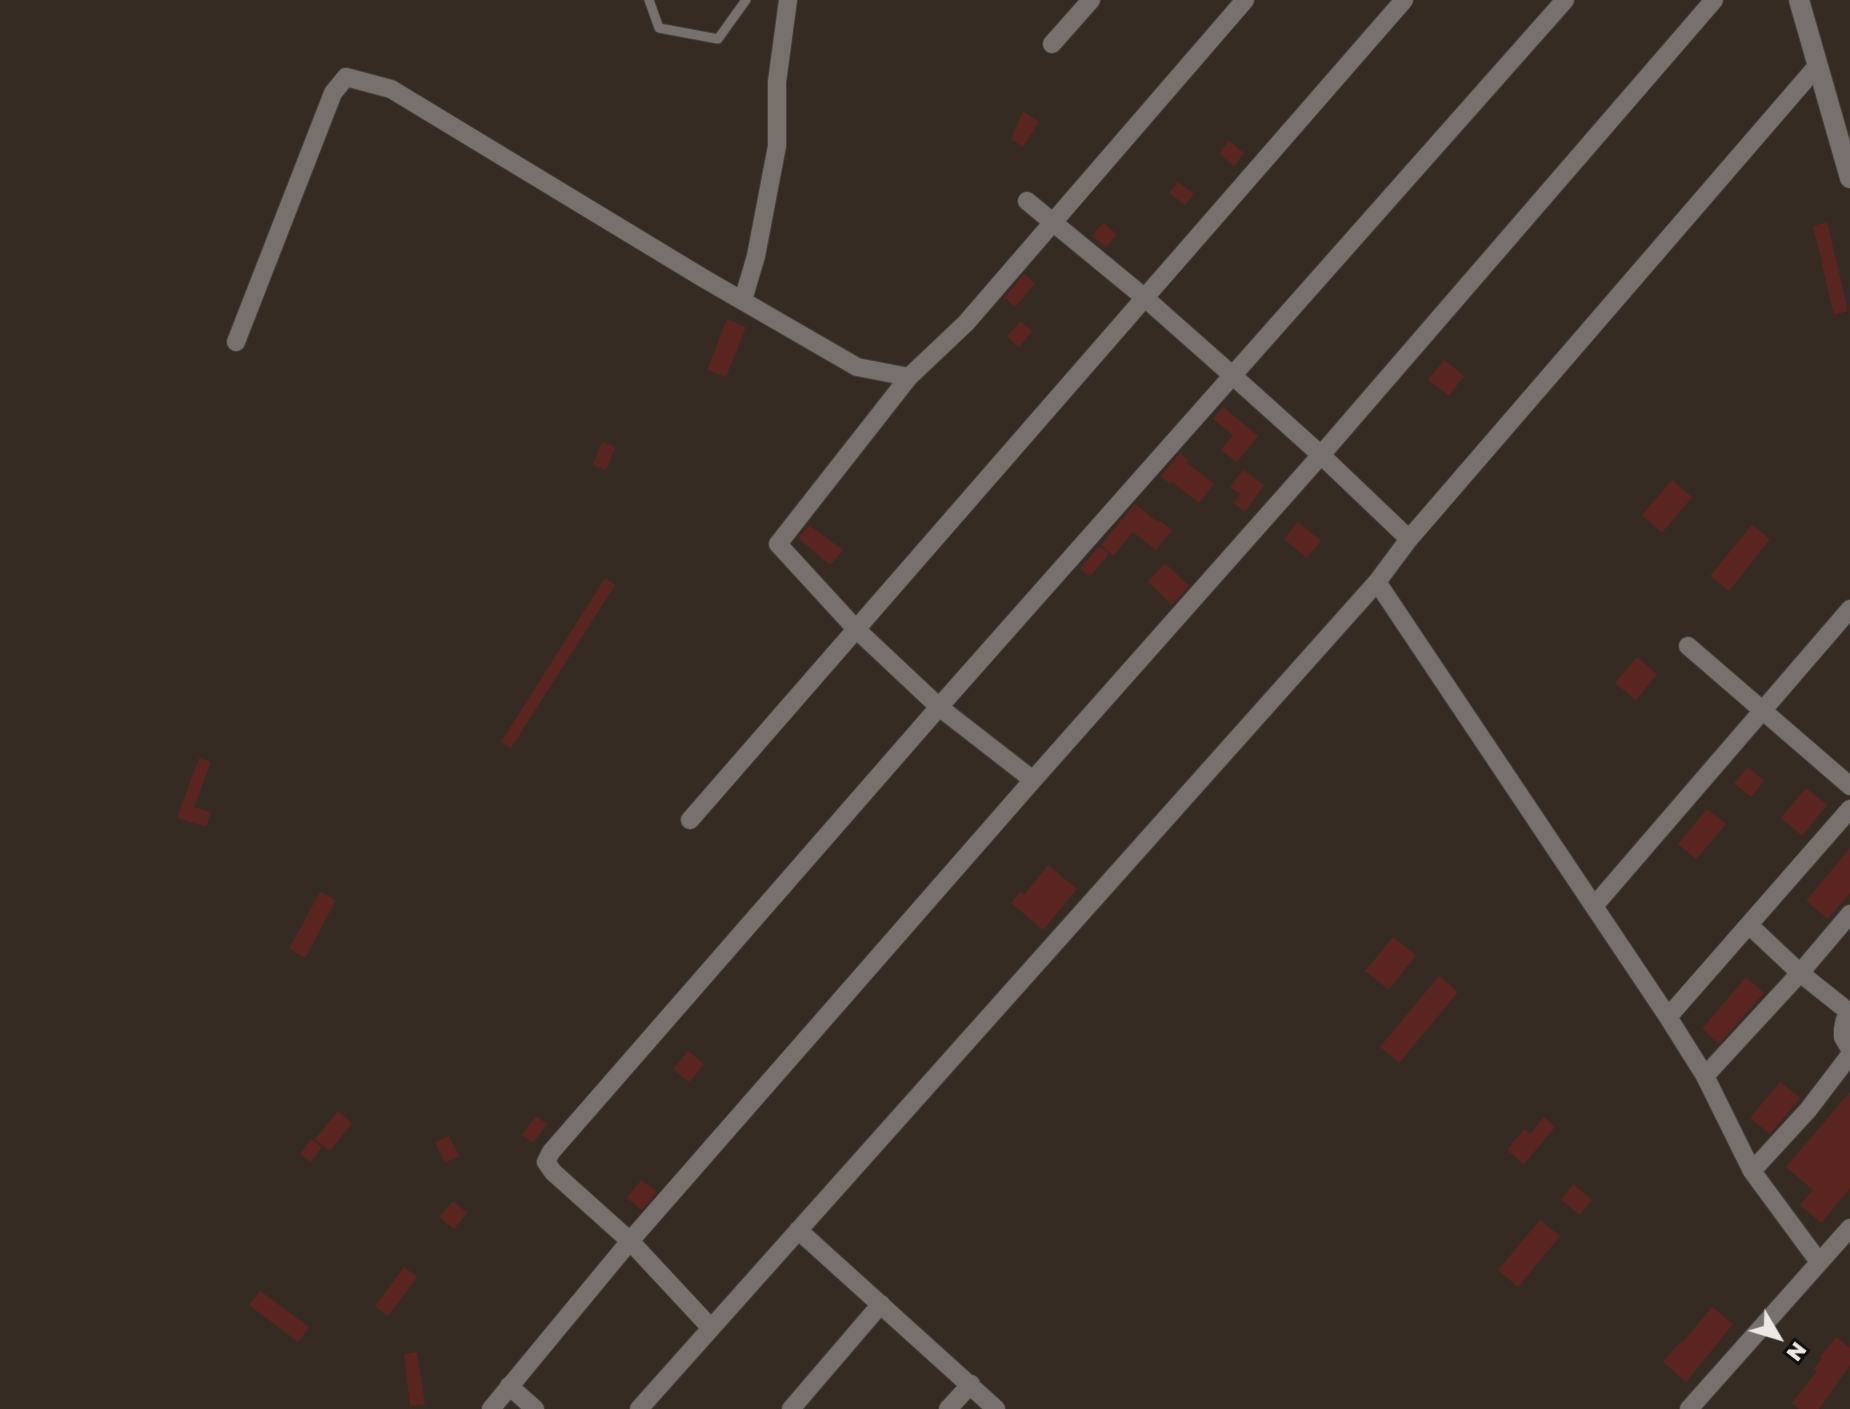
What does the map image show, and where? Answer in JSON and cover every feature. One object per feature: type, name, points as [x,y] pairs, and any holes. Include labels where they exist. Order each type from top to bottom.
[{"type":"street","points":[[743,300],[756,256],[777,146],[777,82],[788,0]]},
{"type":"street","points":[[1052,44],[1091,0]]},
{"type":"street","points":[[1033,780],[939,707],[856,629],[778,544],[909,377],[966,323],[1245,0]]},
{"type":"street","points":[[690,820],[1404,0]]},
{"type":"street","points":[[711,1328],[630,1241],[553,1172],[546,1162],[551,1152],[939,707],[1565,0]]},
{"type":"street","points":[[491,1409],[630,1241],[1321,455],[1714,0]]},
{"type":"street","points":[[1799,0],[1850,178]]},
{"type":"street","points":[[639,1409],[1377,582],[1409,539],[1818,65]]},
{"type":"street","points":[[236,342],[333,93],[346,77],[391,89],[857,367],[909,377]]},
{"type":"street","points":[[1027,201],[1145,298],[1321,455],[1409,539]]},
{"type":"street","points":[[1377,582],[1668,1017],[1705,1076],[1752,1171],[1819,1262]]},
{"type":"street","points":[[1595,905],[1850,609]]},
{"type":"street","points":[[1688,646],[1850,786]]},
{"type":"street","points":[[1668,1017],[1850,809]]},
{"type":"street","points":[[1705,1076],[1850,914]]},
{"type":"street","points":[[1749,925],[1800,973],[1849,1012],[1843,1037],[1850,1052],[1808,1110],[1752,1171]]},
{"type":"street","points":[[1689,1409],[1850,1228]]},
{"type":"street","points":[[798,1230],[996,1409]]},
{"type":"street","points":[[791,1409],[881,1304]]},
{"type":"street","points":[[948,1409],[971,1384]]},
{"type":"street","points":[[509,1386],[535,1409]]},
{"type":"lane","points":[[649,0],[659,28],[718,39],[746,0]]},
{"type":"shaded area","points":[[0,0],[1850,0],[1850,1409],[0,1409]]},
{"type":"building","points":[[1023,111],[1039,122],[1023,147],[1011,139]]},
{"type":"building","points":[[1229,141],[1244,153],[1234,166],[1219,154]]},
{"type":"building","points":[[1178,182],[1194,194],[1185,205],[1169,193]]},
{"type":"building","points":[[1827,222],[1848,311],[1834,315],[1813,226]]},
{"type":"building","points":[[1103,223],[1117,234],[1106,247],[1092,236]]},
{"type":"building","points":[[1024,274],[1035,283],[1015,307],[1004,298]]},
{"type":"building","points":[[727,319],[746,327],[726,377],[707,370]]},
{"type":"building","points":[[1020,321],[1032,331],[1019,347],[1007,337]]},
{"type":"building","points":[[1444,360],[1464,376],[1449,396],[1428,380]]},
{"type":"building","points":[[1223,407],[1258,436],[1237,462],[1221,450],[1233,435],[1213,419]]},
{"type":"building","points":[[602,442],[615,447],[606,470],[593,465]]},
{"type":"building","points":[[1180,453],[1189,460],[1187,463],[1214,484],[1199,503],[1161,476]]},
{"type":"building","points":[[1243,470],[1264,485],[1245,512],[1234,503],[1240,494],[1230,487]]},
{"type":"building","points":[[1672,480],[1692,497],[1662,533],[1642,515]]},
{"type":"building","points":[[1135,504],[1172,530],[1156,550],[1133,532],[1113,556],[1101,545]]},
{"type":"building","points":[[1298,522],[1321,541],[1307,558],[1284,539]]},
{"type":"building","points":[[809,525],[843,550],[830,565],[798,538]]},
{"type":"building","points":[[1752,525],[1770,539],[1729,591],[1710,576]]},
{"type":"building","points":[[1099,546],[1109,554],[1090,576],[1080,569]]},
{"type":"building","points":[[1165,563],[1189,586],[1172,605],[1148,582]]},
{"type":"building","points":[[605,578],[615,585],[511,748],[501,742]]},
{"type":"building","points":[[1637,657],[1657,674],[1636,700],[1615,683]]},
{"type":"building","points":[[199,758],[211,762],[194,807],[211,812],[206,827],[177,818]]},
{"type":"building","points":[[1748,767],[1764,781],[1751,797],[1734,783]]},
{"type":"building","points":[[1806,788],[1827,805],[1802,836],[1781,818]]},
{"type":"building","points":[[1707,809],[1726,824],[1696,859],[1678,844]]},
{"type":"building","points":[[1850,848],[1850,893],[1828,919],[1806,901]]},
{"type":"building","points":[[1048,865],[1077,889],[1043,930],[1011,903],[1020,892],[1024,895]]},
{"type":"building","points":[[320,892],[336,900],[305,958],[289,949]]},
{"type":"building","points":[[1393,937],[1416,955],[1389,990],[1365,971]]},
{"type":"building","points":[[1439,976],[1458,992],[1399,1063],[1380,1047]]},
{"type":"building","points":[[1746,977],[1764,993],[1719,1044],[1702,1029]]},
{"type":"building","points":[[688,1051],[704,1064],[689,1082],[673,1069]]},
{"type":"building","points":[[1780,1082],[1800,1098],[1770,1134],[1750,1118]]},
{"type":"building","points":[[1850,1092],[1850,1188],[1821,1223],[1800,1205],[1813,1190],[1786,1167]]},
{"type":"building","points":[[338,1111],[352,1123],[330,1151],[315,1139]]},
{"type":"building","points":[[536,1116],[547,1124],[533,1143],[522,1135]]},
{"type":"building","points":[[1544,1117],[1555,1127],[1524,1164],[1507,1150],[1524,1129],[1530,1134]]},
{"type":"building","points":[[449,1136],[459,1156],[445,1163],[435,1142]]},
{"type":"building","points":[[311,1139],[322,1147],[311,1162],[300,1154]]},
{"type":"building","points":[[641,1180],[657,1192],[642,1210],[627,1198]]},
{"type":"building","points":[[1573,1184],[1592,1200],[1580,1215],[1561,1200]]},
{"type":"building","points":[[453,1201],[467,1213],[454,1229],[439,1217]]},
{"type":"building","points":[[1540,1220],[1560,1236],[1518,1287],[1498,1270]]},
{"type":"building","points":[[404,1267],[417,1277],[388,1316],[375,1306]]},
{"type":"building","points":[[260,1291],[309,1327],[298,1342],[249,1305]]},
{"type":"building","points":[[1712,1307],[1733,1324],[1686,1382],[1663,1362]]},
{"type":"building","points":[[1836,1337],[1850,1348],[1850,1365],[1819,1409],[1799,1409],[1792,1403],[1817,1371],[1814,1369],[1820,1357]]},
{"type":"building","points":[[417,1352],[425,1404],[410,1406],[404,1354]]}]
